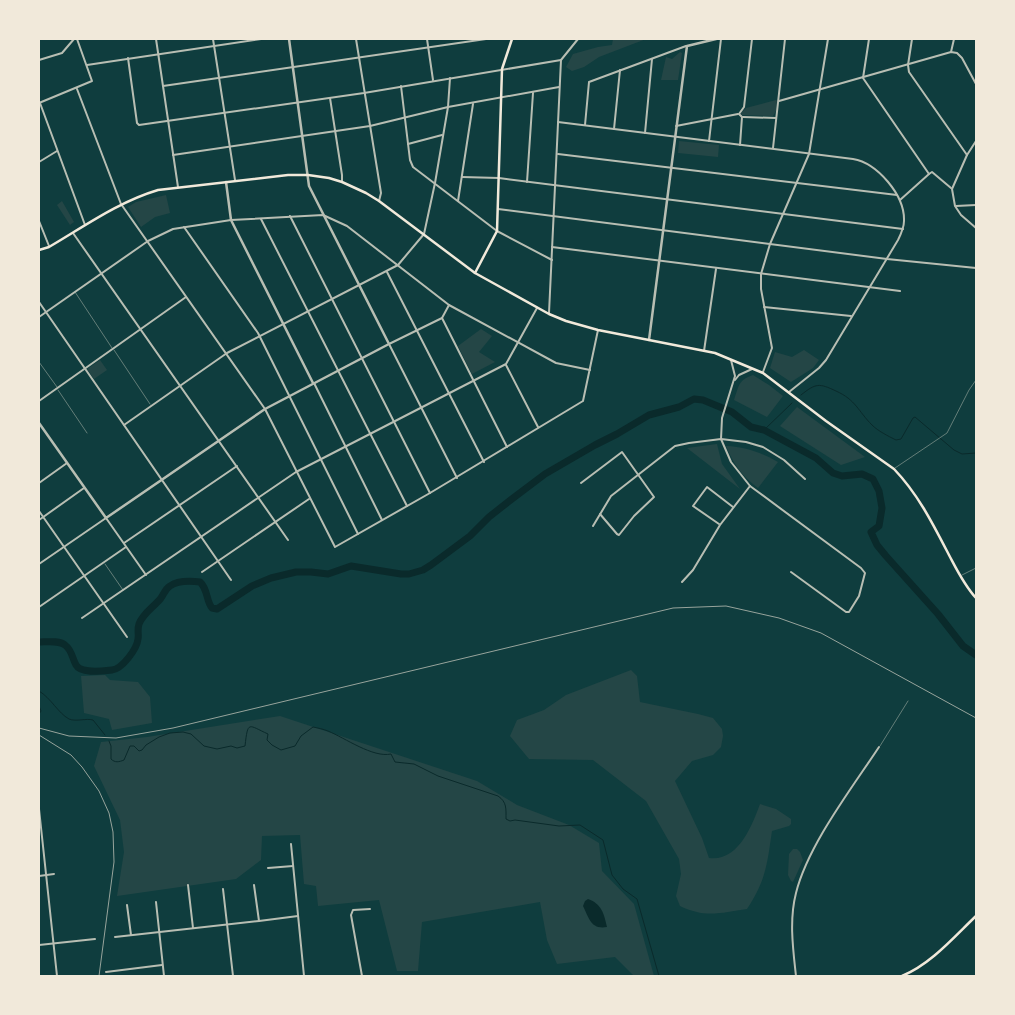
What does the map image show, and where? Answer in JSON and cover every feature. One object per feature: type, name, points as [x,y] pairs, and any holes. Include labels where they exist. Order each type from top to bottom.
[{"type":"main road","points":[[475,272],[497,231],[502,69],[512,39]]},
{"type":"main road","points":[[39,250],[49,247],[121,204],[142,195],[178,187],[288,175],[308,175],[342,182],[379,201],[475,272],[549,314],[598,330],[730,358],[763,372],[802,404],[894,469],[917,495],[960,576],[976,598]]},
{"type":"main road","points":[[902,976],[909,975],[938,952],[976,916]]},
{"type":"street","points":[[39,60],[62,53],[76,39],[92,81],[39,103],[85,225]]},
{"type":"street","points":[[156,39],[178,187]]},
{"type":"street","points":[[213,39],[235,180]]},
{"type":"street","points":[[87,65],[261,39]]},
{"type":"street","points":[[288,39],[303,136],[308,186],[422,407],[456,478]]},
{"type":"street","points":[[356,39],[381,193],[379,201]]},
{"type":"street","points":[[427,39],[433,80]]},
{"type":"street","points":[[163,86],[486,39]]},
{"type":"street","points":[[549,314],[561,60],[578,39]]},
{"type":"street","points":[[585,125],[589,82],[652,57],[716,39]]},
{"type":"street","points":[[709,142],[720,39]]},
{"type":"street","points":[[676,126],[711,121],[738,114],[744,107],[752,39]]},
{"type":"street","points":[[772,149],[785,39]]},
{"type":"street","points":[[763,372],[772,348],[761,288],[761,274],[770,244],[809,154],[828,39]]},
{"type":"street","points":[[869,39],[863,78],[929,174]]},
{"type":"street","points":[[912,39],[908,65],[909,72],[967,155]]},
{"type":"street","points":[[952,52],[954,39]]},
{"type":"street","points":[[649,340],[687,46]]},
{"type":"street","points":[[779,101],[952,52],[957,52],[962,58],[976,84]]},
{"type":"street","points":[[645,133],[652,57]]},
{"type":"street","points":[[128,58],[138,124],[364,93],[561,60]]},
{"type":"street","points":[[614,129],[620,70]]},
{"type":"street","points":[[124,425],[227,353],[398,265],[424,234],[448,107],[450,78]]},
{"type":"street","points":[[401,86],[410,160],[413,167],[497,231],[552,260]]},
{"type":"street","points":[[173,155],[370,126],[448,107],[559,87]]},
{"type":"street","points":[[76,89],[121,204],[265,409],[335,547],[430,494],[583,401],[598,330]]},
{"type":"street","points":[[527,182],[533,93]]},
{"type":"street","points":[[330,98],[342,182]]},
{"type":"street","points":[[458,201],[473,103]]},
{"type":"street","points":[[738,114],[742,117],[776,118]]},
{"type":"street","points":[[740,145],[742,117]]},
{"type":"street","points":[[558,122],[853,159],[870,165],[883,176],[900,200],[904,214],[903,229],[870,287],[819,368],[788,392]]},
{"type":"street","points":[[408,144],[443,135]]},
{"type":"street","points":[[976,141],[967,155],[952,189],[955,206],[961,215],[976,228]]},
{"type":"street","points":[[39,162],[58,151]]},
{"type":"street","points":[[558,154],[897,195]]},
{"type":"street","points":[[900,200],[932,172],[952,189]]},
{"type":"street","points":[[462,177],[499,178],[903,229]]},
{"type":"street","points":[[226,182],[231,220],[382,520]]},
{"type":"street","points":[[955,206],[976,205]]},
{"type":"street","points":[[498,209],[976,268]]},
{"type":"street","points":[[39,317],[148,241],[173,229],[231,220],[323,215],[347,226],[449,305],[556,364],[590,370]]},
{"type":"street","points":[[290,216],[430,494]]},
{"type":"street","points":[[261,218],[407,506]]},
{"type":"street","points":[[39,221],[49,247]]},
{"type":"street","points":[[184,228],[259,336],[358,534]]},
{"type":"street","points":[[73,233],[288,540]]},
{"type":"street","points":[[552,247],[900,290]]},
{"type":"street","points":[[704,351],[716,268]]},
{"type":"street","points":[[387,272],[484,462]]},
{"type":"street","points":[[39,401],[186,296]]},
{"type":"street","points":[[39,302],[231,580]]},
{"type":"street","points":[[39,564],[265,409],[442,318],[449,305]]},
{"type":"street","points":[[764,306],[852,316]]},
{"type":"street","points":[[82,618],[296,472],[506,364],[537,308]]},
{"type":"street","points":[[442,318],[507,448]]},
{"type":"street","points":[[730,358],[735,376],[723,413],[721,439],[731,462],[750,486],[861,568],[865,573],[859,596],[849,612],[846,612],[791,572]]},
{"type":"street","points":[[506,364],[538,427]]},
{"type":"street","points":[[734,382],[739,375],[753,368]]},
{"type":"street","points":[[39,423],[146,574]]},
{"type":"street","points":[[593,526],[611,496],[675,446],[689,442],[721,439],[746,442],[762,447],[784,460],[805,479]]},
{"type":"street","points":[[581,483],[620,452],[624,453],[654,497],[619,534],[600,514]]},
{"type":"street","points":[[39,484],[67,463]]},
{"type":"street","points":[[124,544],[237,466]]},
{"type":"street","points":[[682,582],[693,570],[720,525],[750,486]]},
{"type":"street","points":[[39,520],[84,488]]},
{"type":"street","points":[[720,525],[693,506],[707,488],[733,507]]},
{"type":"street","points":[[202,572],[309,498]]},
{"type":"street","points":[[39,511],[128,637]]},
{"type":"street","points":[[39,607],[126,547]]},
{"type":"street","points":[[796,976],[792,921],[796,893],[801,876],[822,834],[879,747]]},
{"type":"street","points":[[39,809],[57,976]]},
{"type":"street","points":[[291,844],[304,976]]},
{"type":"street","points":[[268,868],[293,866]]},
{"type":"street","points":[[39,876],[54,874]]},
{"type":"street","points":[[188,885],[193,928]]},
{"type":"street","points":[[254,885],[259,922]]},
{"type":"street","points":[[223,889],[233,976]]},
{"type":"street","points":[[156,902],[164,976]]},
{"type":"street","points":[[127,904],[131,935]]},
{"type":"street","points":[[362,976],[351,915],[353,910],[356,909],[370,909]]},
{"type":"street","points":[[115,937],[259,922],[298,916]]},
{"type":"street","points":[[39,945],[95,939]]},
{"type":"street","points":[[106,972],[162,965]]},
{"type":"lane","points":[[75,292],[151,405]]},
{"type":"lane","points":[[39,362],[87,432]]},
{"type":"lane","points":[[894,469],[936,441],[950,429],[976,380]]},
{"type":"lane","points":[[104,562],[123,590]]},
{"type":"lane","points":[[960,576],[976,568]]},
{"type":"lane","points":[[879,747],[908,701]]},
{"type":"shaded area","points":[[613,39],[646,39],[599,57],[584,67],[572,71],[566,67],[573,54],[612,45]]},
{"type":"shaded area","points":[[680,52],[682,53],[678,80],[661,80],[666,57],[672,59]]},
{"type":"shaded area","points":[[776,100],[776,111],[773,116],[742,115],[741,113],[746,108]]},
{"type":"shaded area","points":[[679,141],[719,145],[718,157],[678,153]]},
{"type":"shaded area","points":[[166,195],[170,213],[155,217],[141,227],[128,207],[136,202]]},
{"type":"shaded area","points":[[62,201],[74,222],[70,225],[57,205]]},
{"type":"shaded area","points":[[481,329],[492,336],[479,352],[495,362],[472,374],[458,346]]},
{"type":"shaded area","points":[[804,350],[819,360],[813,368],[791,382],[770,368],[775,352],[792,357]]},
{"type":"shaded area","points":[[100,360],[107,370],[94,379],[87,369]]},
{"type":"shaded area","points":[[753,375],[783,396],[767,417],[734,400],[742,381]]},
{"type":"shaded area","points":[[797,407],[865,457],[841,465],[780,426]]},
{"type":"shaded area","points":[[717,444],[722,464],[740,489],[687,448]]},
{"type":"shaded area","points":[[726,446],[753,451],[778,462],[758,488],[739,470]]},
{"type":"shaded area","points":[[631,670],[637,676],[640,702],[713,718],[722,729],[721,747],[713,755],[692,761],[675,781],[702,838],[709,858],[719,858],[736,848],[748,832],[760,804],[776,809],[791,819],[789,826],[772,831],[765,872],[747,909],[721,913],[705,913],[680,906],[676,896],[681,874],[679,859],[646,801],[593,760],[529,759],[510,736],[517,720],[544,710],[566,695]]},
{"type":"shaded area","points":[[105,675],[110,680],[138,682],[150,697],[152,723],[112,730],[109,719],[84,713],[81,676]]},
{"type":"shaded area","points":[[280,716],[477,781],[517,805],[569,825],[599,843],[602,871],[634,904],[654,976],[634,976],[615,957],[557,964],[547,940],[540,902],[422,922],[418,971],[397,971],[379,900],[318,906],[316,886],[304,884],[300,835],[262,836],[261,860],[236,879],[117,896],[124,852],[120,820],[94,766],[101,742],[147,737]]},
{"type":"shaded area","points":[[793,849],[797,849],[800,852],[803,860],[793,882],[788,875],[789,854]]},
{"type":"shaded area","points":[[588,899],[599,907],[607,927],[597,927],[591,922],[583,906]]},
{"type":"waterway","points":[[801,395],[814,386],[825,387],[843,394],[874,427],[896,440],[901,439],[915,417],[954,450],[962,454],[976,453]]},
{"type":"waterway","points":[[39,642],[62,643],[71,652],[76,665],[82,670],[112,670],[120,666],[135,648],[138,639],[138,626],[143,617],[167,589],[176,583],[200,582],[203,585],[210,605],[212,608],[217,609],[252,586],[271,578],[296,572],[328,574],[351,566],[401,574],[423,570],[470,536],[489,517],[545,474],[649,415],[679,407],[694,399],[703,400],[732,412],[751,427],[764,430],[816,458],[833,473],[842,476],[862,474],[873,479],[879,491],[882,508],[879,526],[871,532],[877,545],[938,614],[963,646],[976,655]]},
{"type":"waterway","points":[[764,430],[792,403]]},
{"type":"waterway","points":[[974,654],[976,659]]},
{"type":"waterway","points":[[39,691],[69,719],[93,720],[105,735]]},
{"type":"waterway","points":[[39,706],[41,711],[39,714]]},
{"type":"waterway","points":[[109,741],[111,759],[117,762],[124,760],[130,746],[134,746],[139,751],[159,737],[170,733],[183,732],[191,734],[204,746],[217,749],[231,746],[237,748],[245,746],[248,728],[253,727],[268,734],[267,740],[281,750],[295,746],[301,736],[313,727],[328,731],[359,747],[376,753],[391,754],[395,762],[414,764],[438,776],[498,796],[504,803],[506,819],[510,821],[515,820],[559,826],[580,825],[603,840],[612,875],[623,889],[637,899],[659,976]]},
{"type":"railway","points":[[39,728],[69,736],[116,738],[173,728],[673,608],[726,606],[779,618],[821,633],[976,718]]},
{"type":"railway","points":[[39,735],[71,755],[82,767],[99,791],[109,813],[113,832],[114,862],[99,976]]}]
